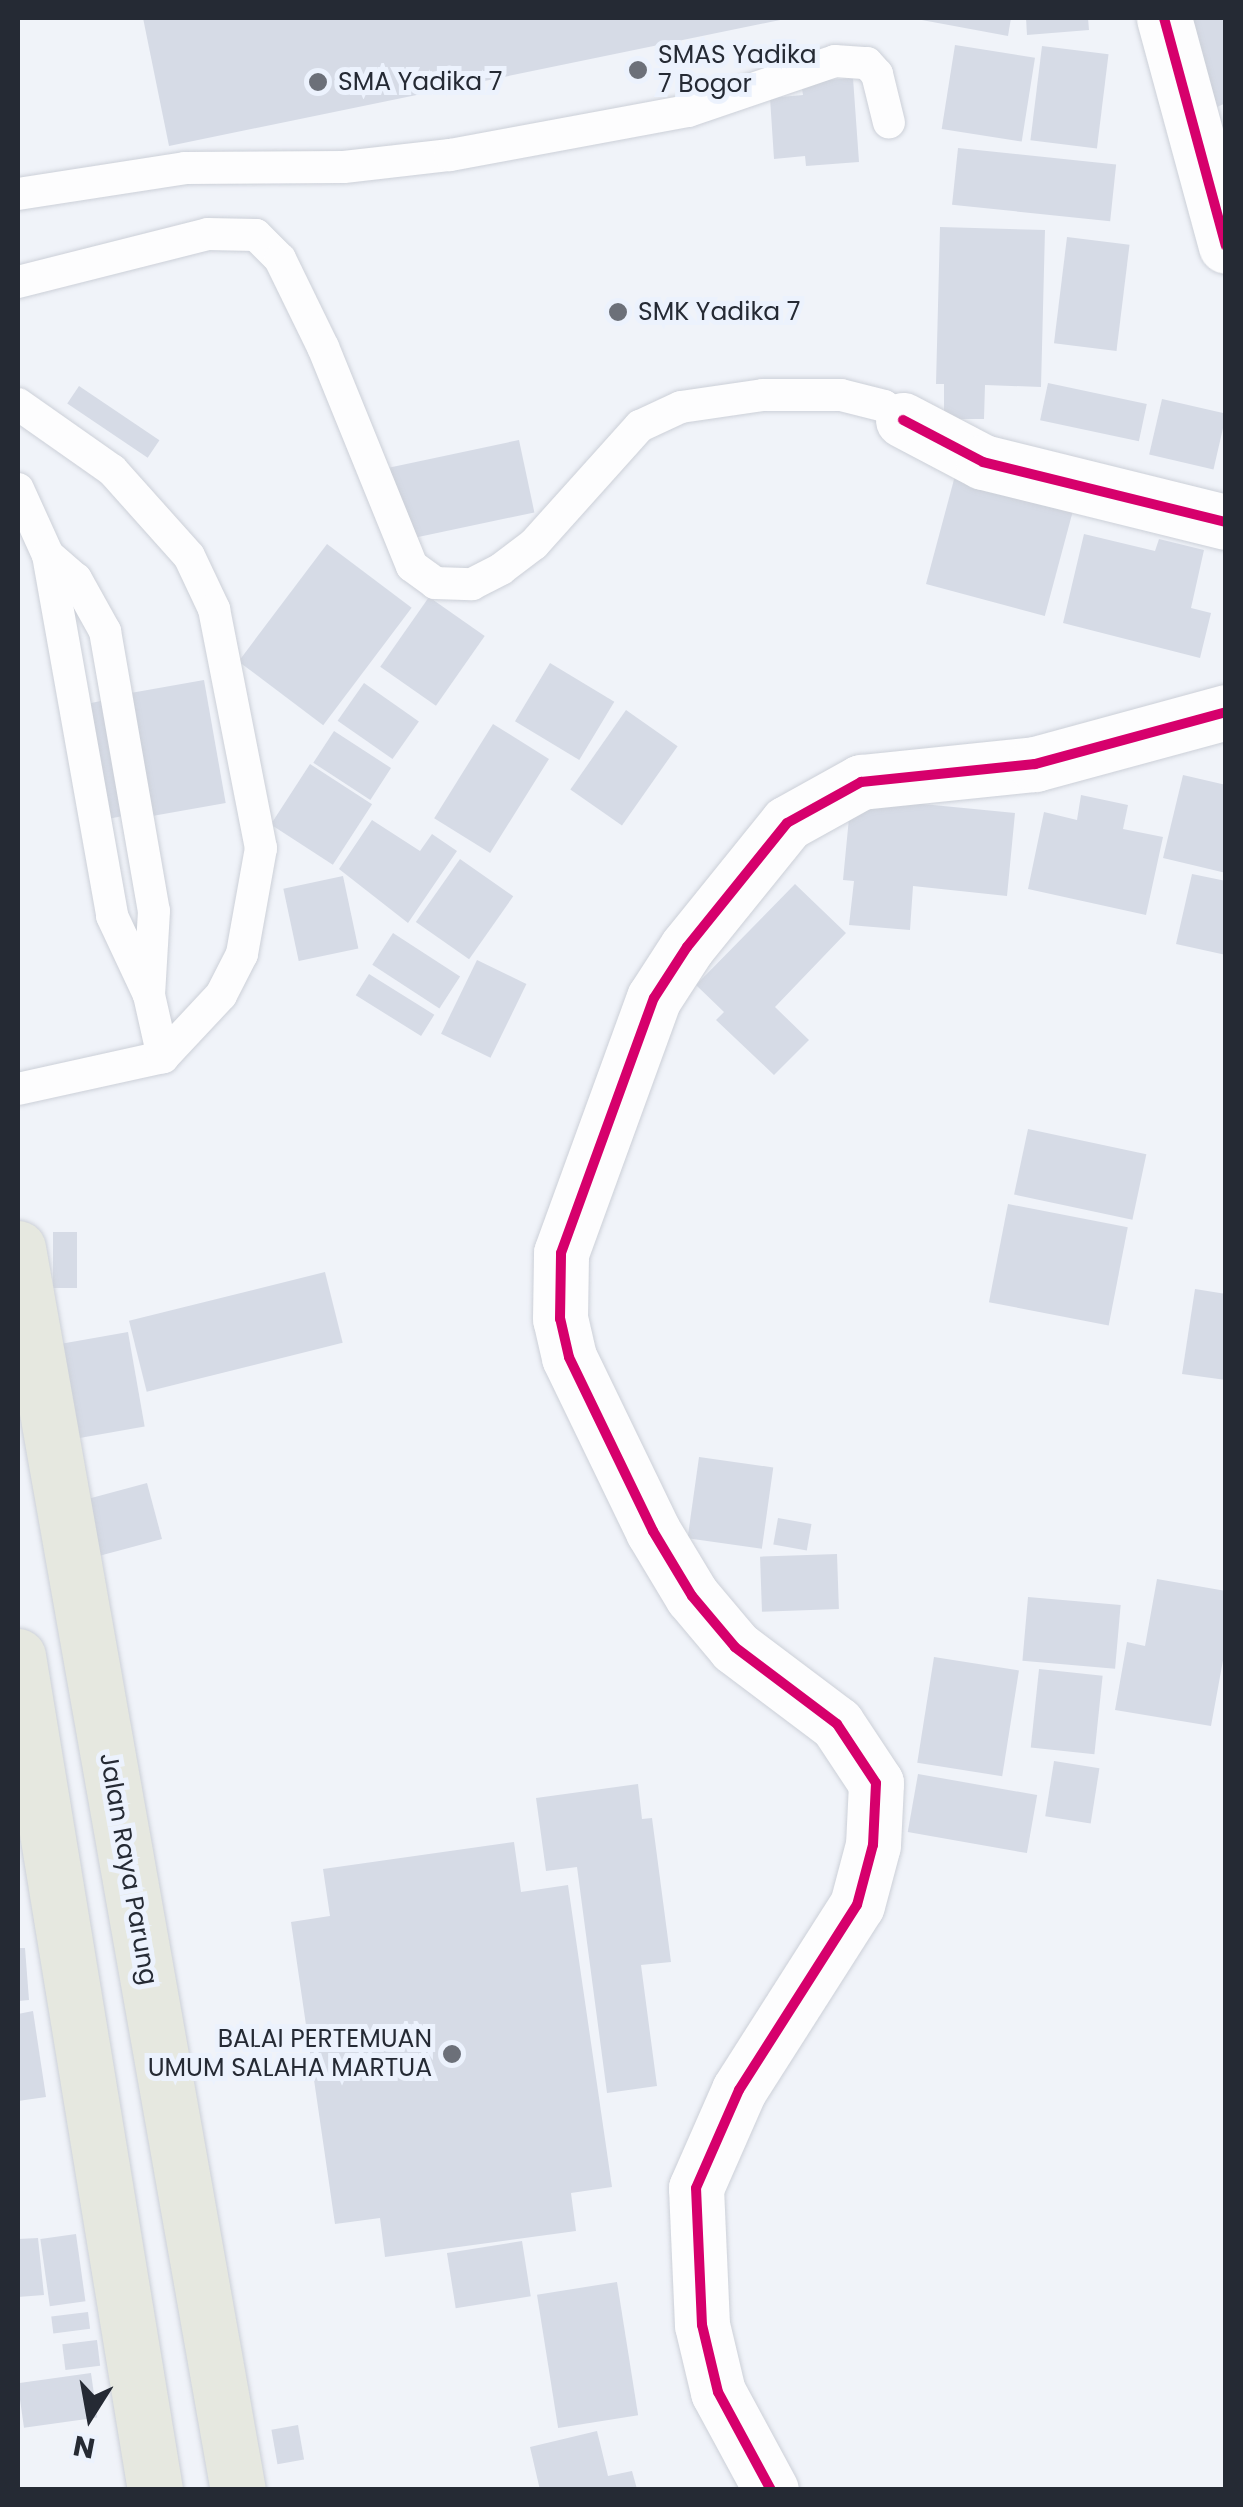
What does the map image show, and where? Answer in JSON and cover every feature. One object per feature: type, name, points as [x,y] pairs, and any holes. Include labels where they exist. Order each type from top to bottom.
[{"type":"highway","name":"Jalan Raya Parung","points":[[18,1248],[238,2490]]},
{"type":"highway","points":[[18,1656],[155,2490]]},
{"type":"street","points":[[1164,18],[1226,246]]},
{"type":"street","points":[[903,420],[983,462],[1226,522]]},
{"type":"street","points":[[771,2490],[740,2441],[714,2375],[702,2325],[696,2188],[740,2090],[856,1905],[873,1845],[876,1783],[837,1724],[735,1647],[663,1547],[570,1357],[557,1289],[561,1253],[654,998],[687,947],[787,823],[861,782],[1035,764],[1226,712]]},
{"type":"lane","points":[[18,194],[185,168],[344,167],[450,156],[688,112],[834,61],[867,63],[877,74],[890,123]]},
{"type":"lane","points":[[18,282],[208,234],[244,232],[268,244],[322,347],[399,540],[422,578],[435,582],[472,584],[500,569],[534,544],[640,426],[681,407],[762,395],[841,395],[884,406],[903,420]]},
{"type":"lane","points":[[18,404],[147,502],[189,556],[214,610],[261,848],[242,954],[221,995],[163,1057],[18,1090]]},
{"type":"lane","points":[[18,489],[48,555],[112,916],[149,996],[163,1057]]},
{"type":"building","name":"SMA Yadika 7","points":[[143,18],[784,18],[785,19],[169,146]]},
{"type":"building","points":[[911,18],[1011,18],[1008,36]]},
{"type":"building","points":[[1026,18],[1088,18],[1089,30],[1027,35]]},
{"type":"building","points":[[1186,18],[1226,18],[1226,103],[1217,107]]},
{"type":"building","points":[[955,45],[1035,58],[1022,142],[942,129]]},
{"type":"building","points":[[1042,46],[1109,54],[1097,148],[1030,140]]},
{"type":"building","points":[[853,78],[859,162],[806,166],[805,156],[774,159],[770,98],[803,95],[801,82]]},
{"type":"building","points":[[958,148],[1116,165],[1110,221],[952,205]]},
{"type":"building","points":[[940,227],[1045,230],[1041,387],[985,385],[984,419],[944,419],[944,384],[936,384]]},
{"type":"building","points":[[1067,237],[1130,245],[1116,351],[1054,343]]},
{"type":"building","points":[[1048,383],[1147,404],[1139,441],[1040,420]]},
{"type":"building","points":[[79,386],[159,440],[148,458],[67,403]]},
{"type":"building","points":[[1162,399],[1226,414],[1213,469],[1149,455]]},
{"type":"building","points":[[519,440],[534,512],[405,540],[390,467]]},
{"type":"building","points":[[956,472],[1075,504],[1045,616],[926,584]]},
{"type":"building","points":[[1084,534],[1155,551],[1159,539],[1204,550],[1191,608],[1211,613],[1200,658],[1063,623]]},
{"type":"building","points":[[327,544],[412,608],[323,725],[239,661]]},
{"type":"building","points":[[429,597],[485,636],[436,706],[380,667]]},
{"type":"building","points":[[550,663],[614,702],[579,760],[515,721]]},
{"type":"building","points":[[204,680],[226,803],[141,818],[119,695]]},
{"type":"building","points":[[364,683],[419,721],[392,759],[338,721]]},
{"type":"building","points":[[110,699],[134,813],[100,821],[76,706]]},
{"type":"building","points":[[626,710],[678,746],[622,826],[570,789]]},
{"type":"building","points":[[493,724],[549,759],[490,853],[434,818]]},
{"type":"building","points":[[334,731],[391,768],[370,800],[313,763]]},
{"type":"building","points":[[310,764],[372,804],[333,865],[271,824]]},
{"type":"building","points":[[1183,775],[1226,785],[1226,873],[1163,858]]},
{"type":"building","points":[[1081,795],[1128,805],[1123,829],[1163,837],[1146,915],[1028,889],[1044,812],[1077,820]]},
{"type":"building","points":[[851,797],[1015,813],[1007,896],[913,886],[910,930],[849,925],[854,881],[843,880]]},
{"type":"building","points":[[372,820],[420,851],[432,834],[457,851],[408,923],[339,869]]},
{"type":"building","points":[[460,859],[513,896],[469,959],[416,922]]},
{"type":"building","points":[[1192,874],[1226,881],[1226,955],[1176,944]]},
{"type":"building","points":[[343,876],[358,948],[299,961],[283,889]]},
{"type":"building","points":[[795,884],[846,933],[775,1007],[809,1040],[774,1075],[716,1020],[724,1012],[696,985]]},
{"type":"building","points":[[393,933],[460,977],[439,1008],[372,965]]},
{"type":"building","points":[[477,960],[526,984],[490,1058],[441,1034]]},
{"type":"building","points":[[369,974],[434,1015],[421,1036],[356,995]]},
{"type":"building","points":[[1028,1129],[1146,1154],[1132,1220],[1014,1195]]},
{"type":"building","points":[[1008,1204],[1128,1227],[1109,1325],[989,1302]]},
{"type":"building","points":[[53,1232],[77,1232],[77,1288],[53,1288]]},
{"type":"building","points":[[325,1272],[343,1343],[147,1392],[129,1321]]},
{"type":"building","points":[[1195,1289],[1226,1294],[1226,1380],[1182,1374]]},
{"type":"building","points":[[128,1332],[145,1427],[77,1439],[60,1344]]},
{"type":"building","points":[[699,1457],[773,1467],[762,1549],[688,1538]]},
{"type":"building","points":[[147,1483],[162,1539],[90,1558],[75,1502]]},
{"type":"building","points":[[778,1518],[811,1524],[807,1550],[773,1545]]},
{"type":"building","points":[[837,1554],[839,1609],[762,1612],[760,1557]]},
{"type":"building","points":[[1157,1579],[1226,1591],[1226,1644],[1211,1726],[1115,1710],[1127,1642],[1145,1646]]},
{"type":"building","points":[[1028,1597],[1121,1605],[1115,1669],[1022,1661]]},
{"type":"building","points":[[934,1657],[1019,1670],[1002,1776],[917,1763]]},
{"type":"building","points":[[1039,1669],[1103,1676],[1094,1754],[1031,1748]]},
{"type":"building","points":[[1054,1761],[1099,1768],[1091,1824],[1045,1816]]},
{"type":"building","points":[[918,1774],[1037,1795],[1027,1853],[908,1832]]},
{"type":"building","points":[[638,1784],[642,1819],[652,1818],[671,1962],[641,1965],[657,2086],[607,2093],[577,1867],[546,1871],[536,1798]]},
{"type":"building","name":"BALAI PERTEMUAN UMUM SALAHA MARTUA","points":[[514,1842],[521,1892],[568,1885],[612,2187],[571,2193],[576,2231],[385,2257],[380,2218],[335,2224],[291,1922],[330,1916],[323,1869]]},
{"type":"building","points":[[18,1948],[25,1948],[29,2000],[18,2001]]},
{"type":"building","points":[[33,2011],[46,2097],[18,2101],[18,2014]]},
{"type":"building","points":[[76,2234],[85,2301],[50,2306],[40,2239]]},
{"type":"building","points":[[38,2238],[44,2295],[18,2297],[18,2239]]},
{"type":"building","points":[[522,2241],[531,2296],[456,2308],[447,2253]]},
{"type":"building","points":[[617,2282],[638,2415],[558,2428],[537,2295]]},
{"type":"building","points":[[88,2312],[90,2329],[53,2333],[51,2317]]},
{"type":"building","points":[[97,2340],[100,2366],[65,2370],[62,2344]]},
{"type":"building","points":[[91,2373],[97,2418],[24,2428],[18,2383]]},
{"type":"building","points":[[298,2425],[304,2459],[277,2464],[271,2430]]},
{"type":"building","points":[[597,2431],[608,2476],[632,2471],[637,2489],[540,2490],[530,2447]]},
{"type":"cycle path","points":[[1164,18],[1226,246]]},
{"type":"cycle path","points":[[903,420],[983,462],[1226,522]]},
{"type":"cycle path","points":[[771,2490],[718,2392],[702,2325],[696,2188],[739,2090],[857,1905],[873,1845],[876,1783],[837,1724],[735,1647],[692,1596],[653,1531],[569,1357],[560,1319],[561,1253],[654,998],[687,947],[787,823],[861,782],[1035,764],[1226,712]]},
{"type":"place","name":"SMAS Yadika 7 Bogor","points":[[638,70]]},
{"type":"place","name":"SMA Yadika 7","points":[[318,82]]},
{"type":"place","name":"SMK Yadika 7","points":[[618,312]]},
{"type":"place","name":"BALAI PERTEMUAN UMUM SALAHA MARTUA","points":[[452,2054]]}]
